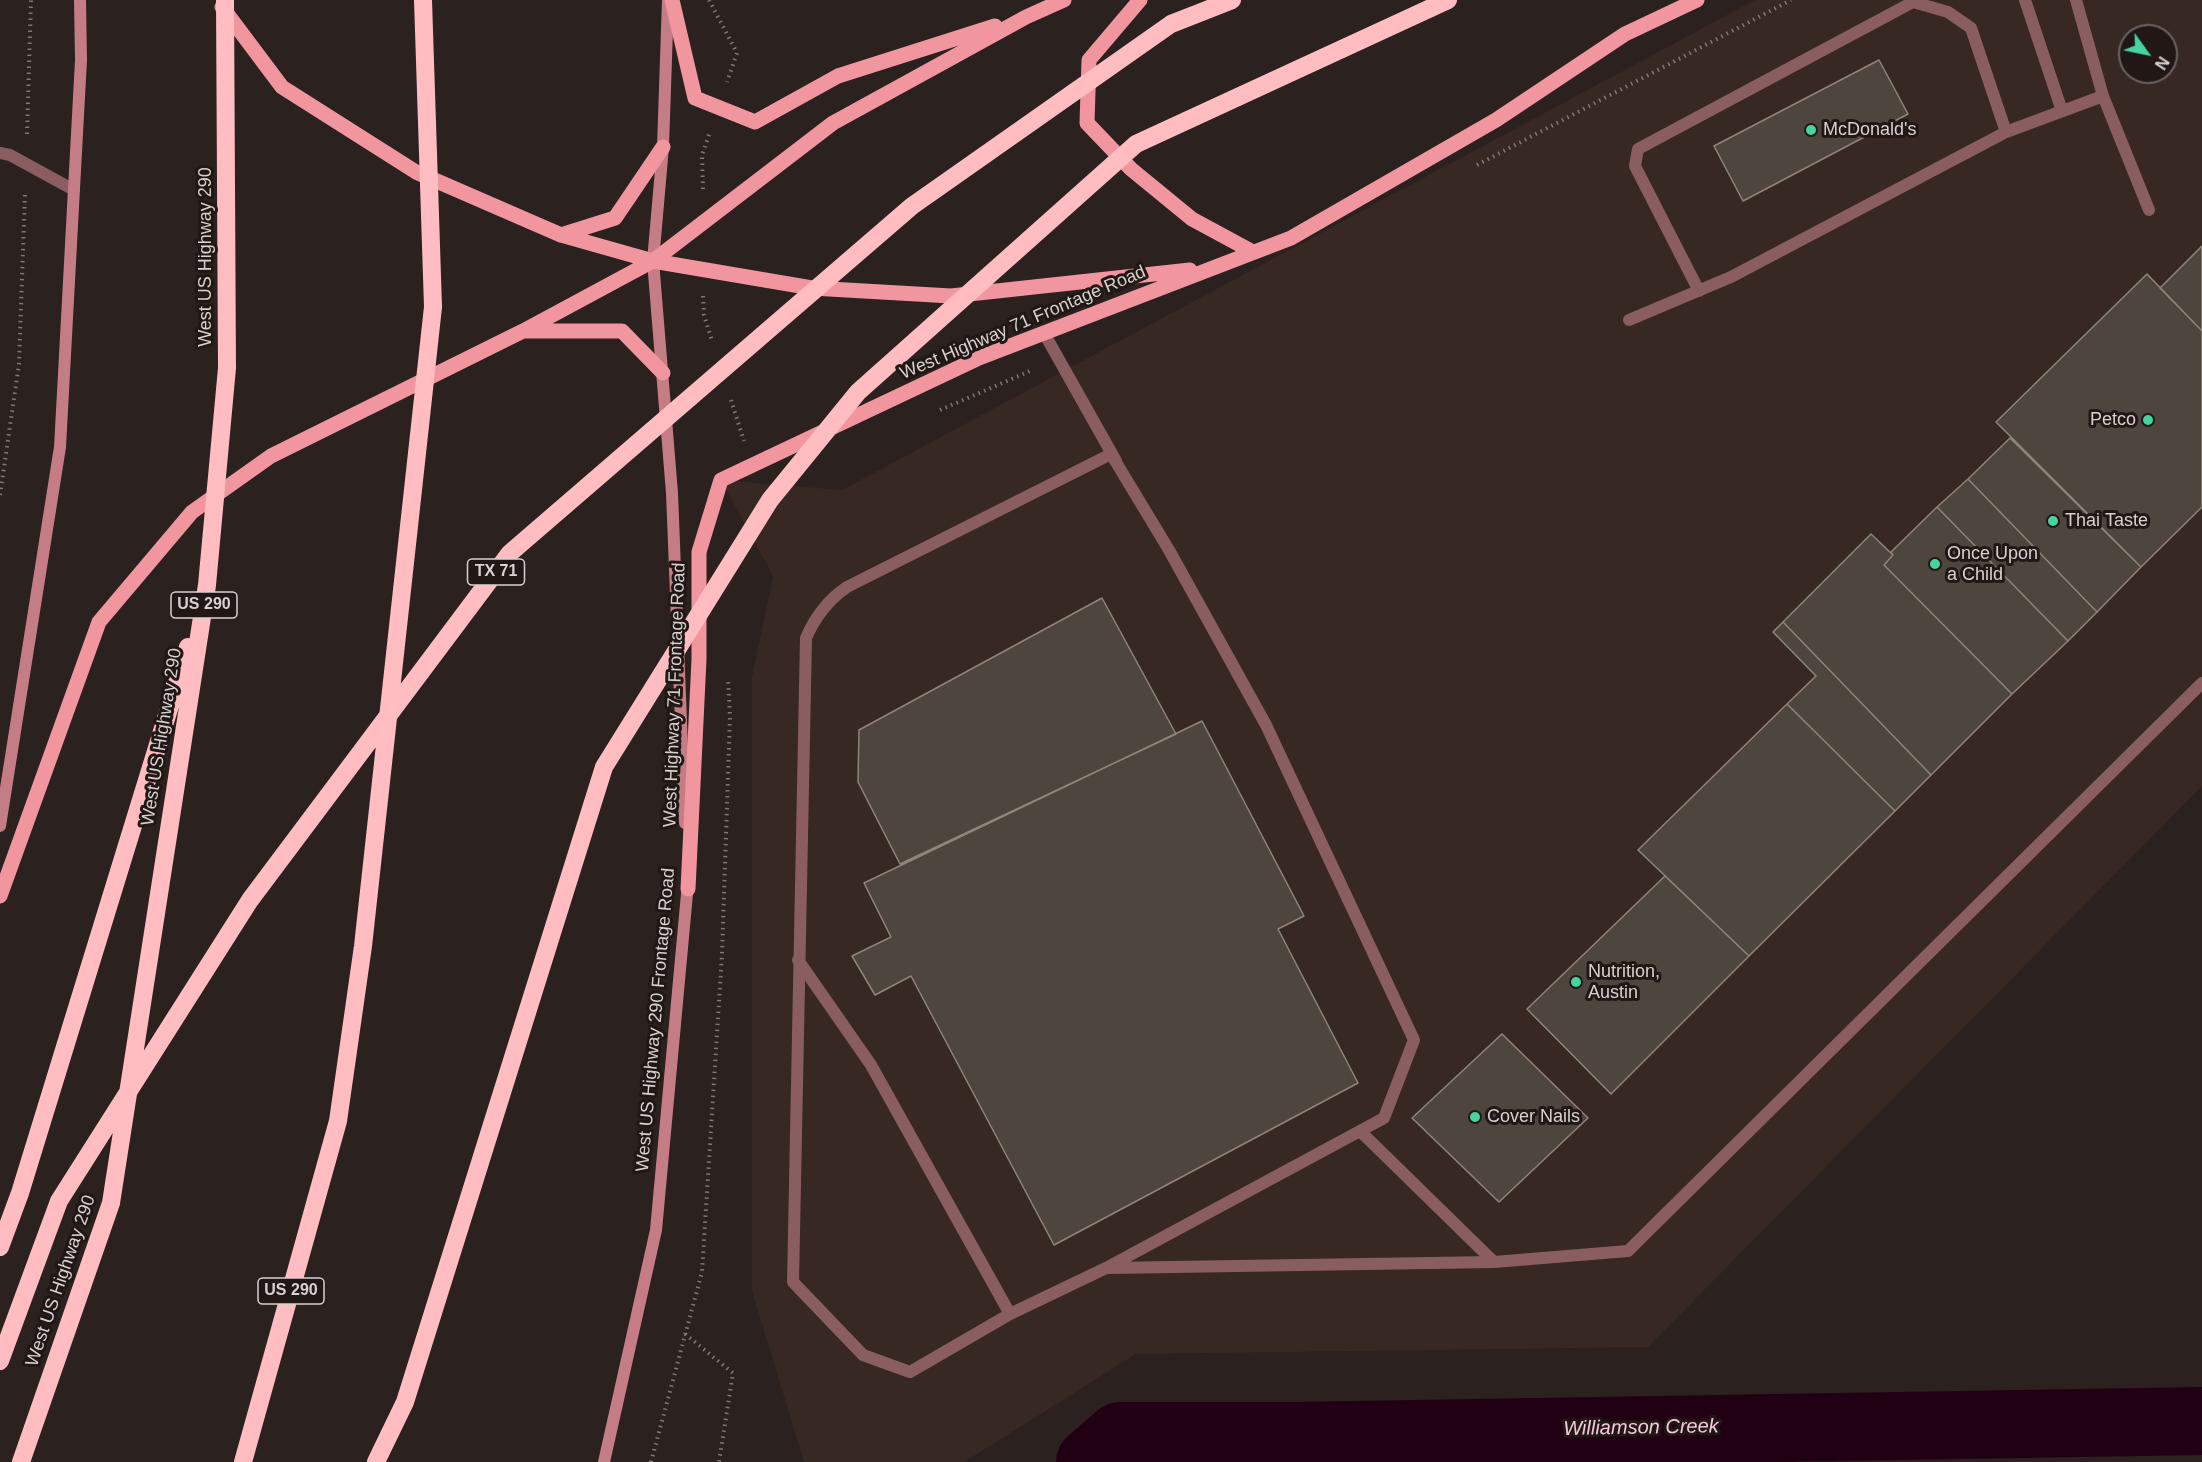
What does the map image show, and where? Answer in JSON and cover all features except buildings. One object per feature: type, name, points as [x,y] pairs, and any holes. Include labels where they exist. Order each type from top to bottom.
[{"type":"highway","name":"West US Highway 290","points":[[21,1462],[111,1203],[207,585],[227,368],[225,0]]},
{"type":"highway","name":"US 290","points":[[243,1462],[338,1121],[363,946],[433,307],[423,0]]},
{"type":"highway","name":"TX 71","points":[[0,1361],[59,1201],[250,900],[510,554],[912,206],[1172,24],[1232,0]]},
{"type":"highway","points":[[376,1462],[405,1402],[604,767],[770,500],[858,392],[1136,144],[1448,0]]},
{"type":"highway","points":[[0,1247],[20,1193],[207,585]]},
{"type":"main road","points":[[0,826],[60,447],[81,60],[80,0]]},
{"type":"main road","points":[[217,0],[282,87],[416,172],[561,235],[653,261],[812,288],[951,296],[1210,267]]},
{"type":"main road","points":[[670,0],[695,98],[755,122],[838,76],[1026,16],[1064,0]]},
{"type":"main road","name":"West US Highway 290 Frontage Road","points":[[604,1462],[656,1230],[688,889],[672,494],[653,261],[663,147],[670,0]]},
{"type":"main road","points":[[1140,0],[1089,60],[1087,123],[1131,169],[1191,219],[1253,252]]},
{"type":"main road","points":[[1625,34],[1674,0]]},
{"type":"main road","name":"West Highway 71 Frontage Road","points":[[688,889],[699,659],[699,552],[721,480],[979,358],[1210,267],[1291,238],[1496,120],[1625,34],[1697,0]]},
{"type":"main road","points":[[0,896],[99,622],[192,512],[271,456],[523,331],[653,261],[833,123],[1026,16]]},
{"type":"main road","points":[[561,235],[615,218],[663,147]]},
{"type":"main road","points":[[523,331],[622,331],[663,373]]},
{"type":"lane","points":[[1625,34],[1706,0]]},
{"type":"lane","points":[[2025,0],[2062,111]]},
{"type":"lane","points":[[2076,0],[2103,96],[2149,210]]},
{"type":"lane","points":[[1699,291],[1635,166],[1638,148],[1913,2],[1948,12],[1971,28],[2006,132]]},
{"type":"lane","points":[[1629,320],[1731,278],[2006,132],[2103,96]]},
{"type":"lane","points":[[0,153],[10,155],[74,190]]},
{"type":"lane","points":[[1044,333],[1169,550],[1266,725],[1414,1040],[1384,1118],[1106,1268],[1010,1314],[910,1372],[863,1355],[792,1282],[806,638],[814,619],[835,595],[847,587],[1112,454],[1122,472]]},
{"type":"lane","points":[[1106,1268],[1494,1262],[1628,1251],[2202,683]]},
{"type":"lane","points":[[798,960],[871,1065],[1010,1314]]},
{"type":"lane","points":[[1360,1131],[1494,1262]]},
{"type":"path","points":[[0,495],[19,364],[31,0]]},
{"type":"path","points":[[1472,168],[1791,0]]},
{"type":"path","points":[[932,413],[1058,358]]},
{"type":"path","points":[[651,1462],[702,1272],[722,954],[730,717],[728,672]]},
{"type":"path","points":[[686,1334],[733,1373],[719,1462]]},
{"type":"shaded area","points":[[1755,0],[2202,0],[2202,786],[1648,1347],[1136,1354],[964,1462],[804,1462],[752,1291],[752,677],[773,576],[721,480],[842,490]]},
{"type":"waterway","name":"Williamson Creek","points":[[1090,1462],[1120,1436],[1293,1436],[2202,1421]]},
{"type":"place","name":"McDonald's","points":[[1811,130]]},
{"type":"place","name":"Petco","points":[[2148,420]]},
{"type":"place","name":"Thai Taste","points":[[2053,521]]},
{"type":"place","name":"Once Upon a Child","points":[[1935,564]]},
{"type":"place","name":"Nutrition, Austin","points":[[1576,982]]},
{"type":"place","name":"Cover Nails","points":[[1475,1117]]}]
